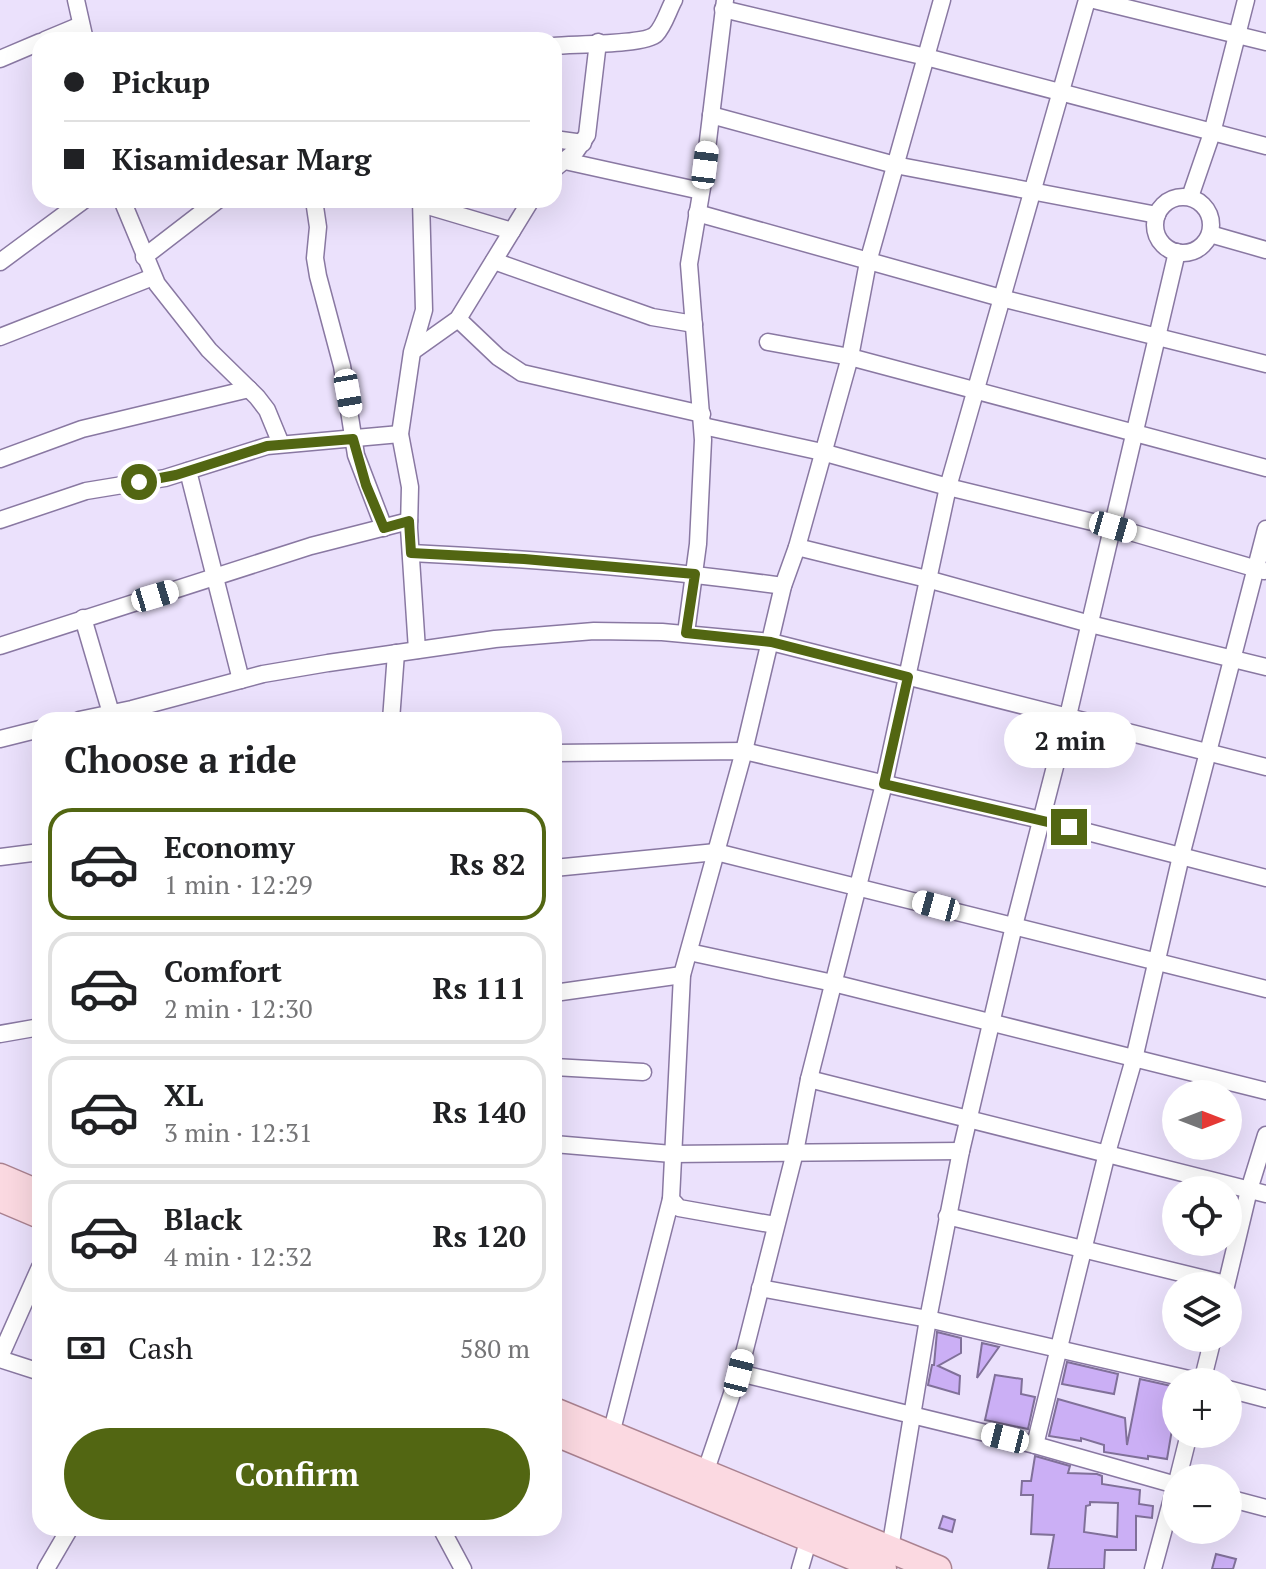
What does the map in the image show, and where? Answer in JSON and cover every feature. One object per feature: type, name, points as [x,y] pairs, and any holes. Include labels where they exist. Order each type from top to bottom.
[{"type":"main road","points":[[0,1177],[32,1191]]},
{"type":"main road","points":[[0,1198],[32,1212]]},
{"type":"main road","points":[[562,1414],[705,1473],[886,1559]]},
{"type":"main road","points":[[562,1435],[809,1538],[834,1559],[886,1559],[938,1569]]},
{"type":"street","points":[[76,0],[83,32]]},
{"type":"street","points":[[562,45],[651,38],[658,33],[674,0]]},
{"type":"street","points":[[611,1434],[671,1199],[682,975],[744,751],[783,586],[797,547],[850,357],[868,262],[942,0]]},
{"type":"street","points":[[705,1473],[739,1373],[795,1152],[809,1079],[884,784],[948,487],[1087,0]]},
{"type":"street","points":[[1094,0],[1266,42]]},
{"type":"street","points":[[1190,197],[1212,133],[1246,0]]},
{"type":"street","points":[[686,633],[695,574],[702,420],[689,264],[724,5],[1266,146]]},
{"type":"street","points":[[562,163],[583,143],[590,126],[598,42]]},
{"type":"street","points":[[0,59],[32,45]]},
{"type":"street","points":[[711,115],[895,165],[1157,215]]},
{"type":"street","points":[[562,140],[583,143]]},
{"type":"street","points":[[562,165],[701,191]]},
{"type":"street","points":[[1190,197],[1205,207],[1211,224],[1210,234],[1197,249],[1177,252],[1166,247],[1159,238],[1155,227],[1157,215],[1170,200],[1190,197]]},
{"type":"street","points":[[0,262],[73,208]]},
{"type":"street","points":[[125,208],[153,277],[173,308],[267,410],[281,444]]},
{"type":"street","points":[[144,257],[208,208]]},
{"type":"street","points":[[315,208],[318,227],[315,258],[342,366],[353,439],[366,485],[384,528]]},
{"type":"street","points":[[417,650],[409,475],[400,434],[412,352],[424,310],[421,208]]},
{"type":"street","points":[[440,208],[512,231]]},
{"type":"street","points":[[412,352],[458,319],[526,208]]},
{"type":"street","points":[[697,213],[1001,298],[1266,364]]},
{"type":"street","points":[[1210,234],[1266,250]]},
{"type":"street","points":[[886,1559],[947,1216],[968,1118],[1068,716],[1177,252]]},
{"type":"street","points":[[494,261],[652,317],[694,324]]},
{"type":"street","points":[[0,337],[153,277]]},
{"type":"street","points":[[458,319],[498,357],[522,373],[948,487],[1113,527],[1261,570]]},
{"type":"street","points":[[768,342],[850,357],[1266,468]]},
{"type":"street","points":[[0,459],[82,429],[249,389]]},
{"type":"street","points":[[0,520],[86,491],[154,480],[232,455],[281,444],[400,434]]},
{"type":"street","points":[[188,471],[241,680]]},
{"type":"street","points":[[0,646],[311,546],[409,521]]},
{"type":"street","points":[[1035,1445],[1107,1153],[1134,1059],[1181,856],[1233,658],[1261,570],[1266,529]]},
{"type":"street","points":[[797,547],[1266,667]]},
{"type":"street","points":[[411,553],[695,574],[783,586]]},
{"type":"street","points":[[83,618],[111,712]]},
{"type":"street","points":[[129,712],[241,680],[417,650],[495,639],[594,631],[686,633],[771,642],[1266,767]]},
{"type":"street","points":[[392,712],[396,653]]},
{"type":"street","points":[[0,739],[32,731]]},
{"type":"street","points":[[562,753],[744,751],[1041,820],[1266,878]]},
{"type":"street","points":[[562,867],[716,852],[1266,989]]},
{"type":"street","points":[[0,857],[32,853]]},
{"type":"street","points":[[689,952],[833,983],[1266,1091]]},
{"type":"street","points":[[562,992],[682,975]]},
{"type":"street","points":[[0,1034],[32,1028]]},
{"type":"street","points":[[562,1067],[643,1072]]},
{"type":"street","points":[[809,1079],[1258,1192]]},
{"type":"street","points":[[1230,1272],[1258,1192],[1266,1135]]},
{"type":"street","points":[[562,1145],[672,1154],[961,1151]]},
{"type":"street","points":[[671,1199],[679,1208],[775,1225]]},
{"type":"street","points":[[947,1216],[1173,1272]]},
{"type":"street","points":[[32,1285],[0,1358],[32,1369]]},
{"type":"street","points":[[760,1288],[928,1319],[1162,1372]]},
{"type":"street","points":[[739,1373],[1035,1445],[1162,1481]]},
{"type":"street","points":[[1242,1393],[1266,1399]]},
{"type":"street","points":[[1242,1502],[1266,1508]]},
{"type":"street","points":[[46,1569],[65,1536]]},
{"type":"street","points":[[445,1536],[463,1569]]},
{"type":"street","points":[[1153,1569],[1162,1536]]},
{"type":"street","points":[[800,1569],[809,1538]]},
{"type":"building","points":[[937,1332],[961,1338],[961,1353],[938,1366],[960,1376],[959,1394],[928,1385],[934,1365]]},
{"type":"building","points":[[982,1343],[999,1347],[977,1378]]},
{"type":"building","points":[[1067,1362],[1118,1374],[1114,1394],[1062,1384]]},
{"type":"building","points":[[995,1375],[1022,1379],[1021,1394],[1035,1397],[1028,1429],[985,1420]]},
{"type":"building","points":[[1140,1379],[1162,1384],[1162,1448],[1169,1448],[1167,1459],[1104,1452],[1104,1445],[1081,1438],[1081,1441],[1049,1436],[1058,1399],[1125,1418],[1127,1445]]},
{"type":"building","points":[[1035,1456],[1070,1466],[1068,1473],[1097,1474],[1102,1476],[1102,1484],[1140,1490],[1139,1504],[1153,1506],[1152,1518],[1136,1516],[1136,1550],[1105,1550],[1104,1569],[1048,1569],[1054,1535],[1031,1534],[1033,1495],[1021,1495],[1022,1481],[1031,1481]],"holes":[[[1090,1502],[1118,1503],[1117,1537],[1084,1532],[1086,1506]]]},
{"type":"building","points":[[943,1516],[955,1520],[952,1532],[939,1528]]},
{"type":"building","points":[[1216,1554],[1236,1559],[1233,1569],[1212,1569]]},
{"type":"route","points":[[139,482],[176,475],[267,446],[353,439],[366,485],[384,528],[409,521],[411,553],[695,574],[686,633],[771,642],[908,677],[884,784],[1069,827]]}]
